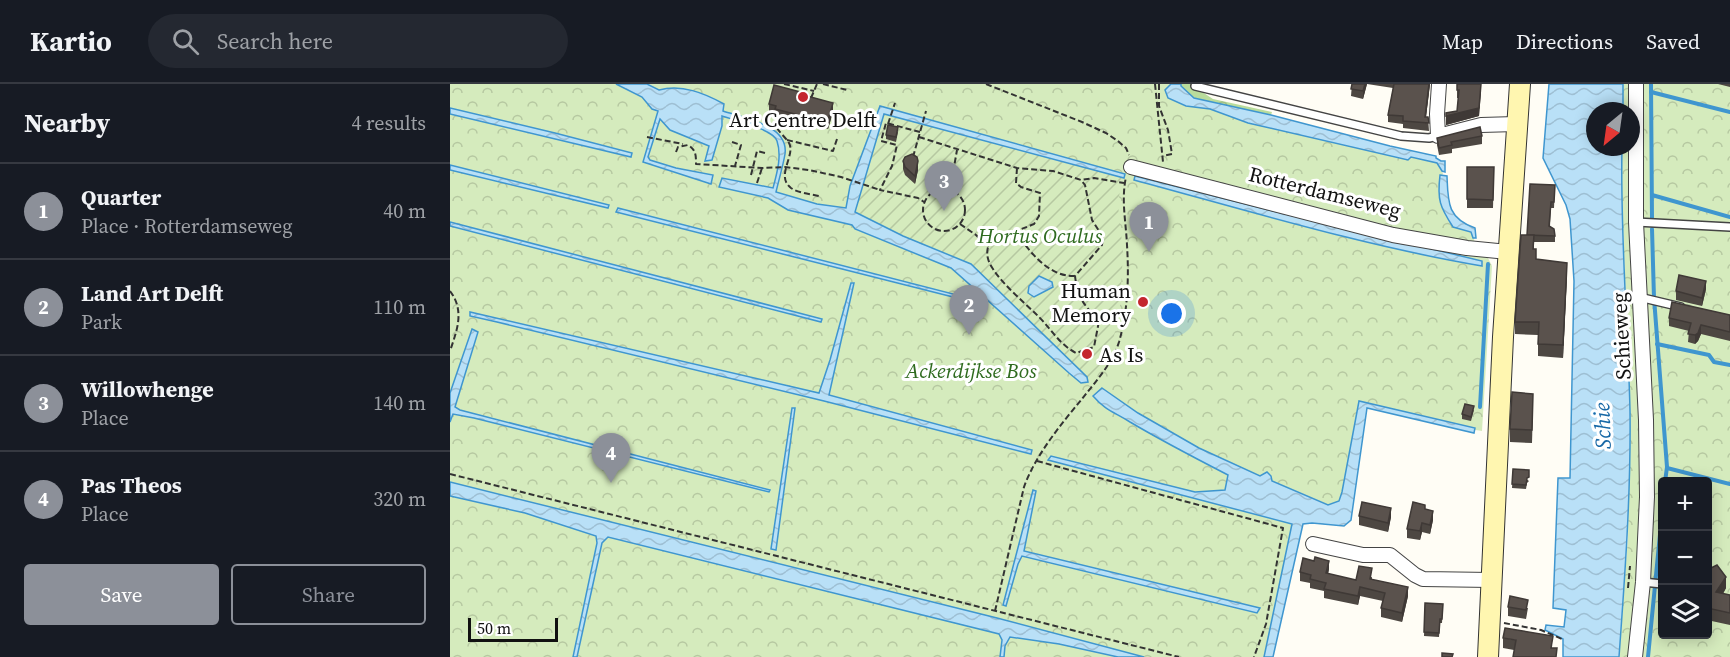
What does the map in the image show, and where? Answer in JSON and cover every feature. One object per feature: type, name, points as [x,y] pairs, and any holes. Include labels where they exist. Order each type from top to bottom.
[{"type":"street","points":[[1439,84],[1438,136],[1481,125],[1516,124]]},
{"type":"street","points":[[1488,657],[1508,252],[1520,84]]},
{"type":"street","name":"Schieweg","points":[[1635,657],[1646,582],[1647,497],[1643,298],[1636,222],[1636,84]]},
{"type":"street","name":"Rotterdamseweg","points":[[1131,167],[1393,235],[1467,248],[1508,252]]},
{"type":"street","points":[[1313,544],[1363,555],[1390,555],[1423,579],[1491,580]]},
{"type":"lane","points":[[1195,86],[1401,136],[1428,138],[1438,136]]},
{"type":"lane","points":[[1636,222],[1730,227]]},
{"type":"lane","points":[[1643,298],[1685,308]]},
{"type":"lane","points":[[1646,582],[1658,584]]},
{"type":"path","points":[[784,84],[814,91]]},
{"type":"path","points":[[809,105],[817,84]]},
{"type":"path","points":[[823,84],[848,90]]},
{"type":"path","points":[[986,84],[1106,133],[1126,148],[1131,167],[1124,183],[1128,283],[1119,341],[1101,376],[1061,426],[1031,469],[1024,487],[995,611]]},
{"type":"path","points":[[1157,84],[1164,176]]},
{"type":"path","points":[[1157,84],[1159,106],[1168,130],[1172,154],[1162,157]]},
{"type":"path","points":[[880,190],[897,146],[881,141],[895,102]]},
{"type":"path","points":[[912,161],[926,111]]},
{"type":"path","points":[[888,124],[920,132]]},
{"type":"path","points":[[777,128],[790,147],[785,178],[791,188],[819,196]]},
{"type":"path","points":[[919,136],[1017,168],[1053,171],[1081,180],[1094,178],[1124,183]]},
{"type":"path","points":[[647,137],[688,145],[696,154],[696,164],[809,170],[918,198],[924,202]]},
{"type":"path","points":[[785,139],[833,151],[837,139]]},
{"type":"path","points":[[732,142],[741,145],[735,166]]},
{"type":"path","points":[[676,152],[678,147],[684,144]]},
{"type":"path","points":[[950,190],[957,150]]},
{"type":"path","points":[[751,175],[757,151],[765,153]]},
{"type":"path","points":[[757,183],[762,168]]},
{"type":"path","points":[[1017,168],[1016,183],[1040,193],[1039,216],[1034,224],[1015,230],[988,247],[988,262],[1058,340],[1076,353],[1094,347],[1099,321],[1080,298],[1075,276],[1102,245],[1103,237],[1092,220],[1085,185],[1081,180]]},
{"type":"path","points":[[950,190],[963,200],[964,217],[953,229],[937,230],[929,226],[925,219],[924,202],[932,192],[950,190]]},
{"type":"path","points":[[960,224],[988,247]]},
{"type":"path","points":[[1015,230],[1041,263],[1067,276],[1075,276]]},
{"type":"path","points":[[450,291],[459,306],[460,315],[450,351]]},
{"type":"path","points":[[1037,461],[1284,528],[1266,624],[1254,657]]},
{"type":"path","points":[[450,474],[1179,657]]},
{"type":"path","points":[[1628,590],[1630,562]]},
{"type":"path","points":[[1490,621],[1541,630],[1562,639]]},
{"type":"green space","name":"Ackerdijkse Bos","points":[[450,84],[1176,84],[1175,93],[1442,164],[1444,199],[1454,221],[1473,230],[1476,255],[1488,258],[1492,266],[1482,431],[1364,405],[1342,512],[1304,512],[1268,657],[450,657]]},
{"type":"green space","points":[[1181,84],[1193,84],[1213,99],[1272,112],[1271,115],[1194,98],[1180,86]]},
{"type":"green space","points":[[1623,84],[1730,84],[1730,657],[1619,657],[1628,537],[1630,411],[1622,156],[1640,156],[1640,102],[1623,102]]},
{"type":"green space","name":"Hortus Oculus","points":[[880,112],[1122,175],[1118,205],[1123,252],[1120,306],[1110,356],[1090,386],[950,262],[849,211]]},
{"type":"water","points":[[616,84],[647,84],[659,90],[676,88],[693,91],[724,104],[723,111],[773,129],[784,144],[785,154],[776,192],[817,204],[846,208],[850,186],[880,106],[1125,174],[1124,178],[884,114],[855,212],[903,236],[971,264],[1087,377],[1088,382],[1081,383],[951,268],[855,229],[852,225],[788,210],[768,198],[719,187],[722,178],[773,188],[779,153],[777,141],[761,129],[722,116],[722,126],[712,160],[705,161],[709,146],[670,130],[660,119],[648,157],[650,160],[713,175],[711,184],[643,162],[658,111],[652,109],[642,97]]},
{"type":"water","points":[[1171,84],[1181,84],[1194,98],[1436,156],[1441,161],[1445,161],[1445,172],[1437,163],[1411,157],[1408,160],[1248,123],[1210,109],[1186,106],[1168,98],[1165,90]]},
{"type":"water","name":"Schie","points":[[1549,84],[1623,84],[1623,102],[1586,102],[1586,156],[1622,156],[1630,472],[1619,657],[1563,657],[1563,639],[1545,630],[1546,625],[1564,627],[1566,610],[1553,608],[1558,478],[1570,478],[1574,281],[1570,219],[1566,205],[1543,158]]},
{"type":"water","points":[[450,108],[632,153],[631,157],[450,114]]},
{"type":"water","points":[[450,165],[609,205],[608,208],[450,170]]},
{"type":"water","points":[[1440,175],[1447,176],[1449,201],[1454,214],[1475,228],[1476,238],[1473,238],[1471,232],[1453,227],[1445,214],[1439,197]]},
{"type":"water","points":[[1135,176],[1482,261],[1482,266],[1307,227],[1134,180]]},
{"type":"water","points":[[618,208],[961,296],[961,299],[616,212]]},
{"type":"water","points":[[450,222],[822,319],[821,322],[450,226]]},
{"type":"water","points":[[1039,276],[1052,282],[1053,287],[1034,297],[1028,293],[1029,286]]},
{"type":"water","points":[[851,283],[854,283],[829,395],[1032,450],[1031,454],[824,401],[470,316],[470,312],[819,393]]},
{"type":"water","points":[[472,329],[478,332],[455,407],[460,410],[770,490],[769,492],[474,418],[453,414],[450,422],[450,393]]},
{"type":"water","points":[[1102,388],[1138,413],[1199,448],[1260,476],[1267,472],[1272,481],[1328,505],[1339,501],[1342,492],[1359,401],[1475,428],[1474,433],[1367,408],[1351,520],[1344,526],[1303,524],[1273,657],[1264,657],[1292,524],[1048,460],[1051,456],[1195,492],[1225,490],[1228,475],[1106,408],[1093,396]]},
{"type":"water","points":[[792,408],[795,408],[776,550],[771,549]]},
{"type":"water","points":[[450,482],[997,618],[1144,657],[1118,657],[1059,644],[1010,637],[1005,646],[1004,657],[1000,657],[1002,640],[999,634],[608,537],[602,543],[577,657],[573,657],[597,543],[596,536],[525,513],[450,496]]},
{"type":"water","points":[[1033,490],[1036,491],[1024,551],[1260,608],[1257,613],[1022,556],[1006,606],[1003,605]]},
{"type":"building","points":[[1352,84],[1365,84],[1363,91],[1351,89]]},
{"type":"building","points":[[1394,84],[1429,84],[1425,117],[1428,117],[1429,123],[1403,121],[1403,116],[1388,115]]},
{"type":"building","points":[[1457,84],[1481,84],[1479,108],[1446,116],[1446,113],[1457,111],[1459,90],[1457,90]]},
{"type":"building","points":[[774,85],[833,103],[828,120],[815,117],[814,119],[775,109],[776,106],[769,104]]},
{"type":"building","points":[[888,125],[898,127],[896,137],[886,135]]},
{"type":"building","points":[[1480,127],[1482,136],[1451,142],[1452,145],[1439,148],[1437,138]]},
{"type":"building","points":[[912,154],[917,157],[918,161],[915,176],[905,167],[903,161],[905,157]]},
{"type":"building","points":[[1467,167],[1494,167],[1493,200],[1467,199]]},
{"type":"building","points":[[1530,184],[1555,185],[1549,226],[1554,229],[1555,236],[1527,235]]},
{"type":"building","points":[[1521,235],[1534,235],[1533,249],[1536,249],[1536,259],[1567,263],[1563,345],[1538,344],[1539,322],[1515,322]]},
{"type":"building","points":[[1679,275],[1706,281],[1702,298],[1676,291]]},
{"type":"building","points":[[1672,302],[1730,315],[1730,332],[1701,325],[1698,333],[1688,334],[1691,323],[1669,318]]},
{"type":"building","points":[[1512,392],[1533,394],[1532,430],[1510,429]]},
{"type":"building","points":[[1465,404],[1474,406],[1471,417],[1462,414]]},
{"type":"building","points":[[1513,469],[1529,470],[1526,485],[1512,484]]},
{"type":"building","points":[[1362,502],[1391,508],[1388,523],[1359,516]]},
{"type":"building","points":[[1413,502],[1425,505],[1425,509],[1433,511],[1430,525],[1422,523],[1420,531],[1407,529]]},
{"type":"building","points":[[1315,557],[1329,561],[1326,573],[1356,580],[1359,566],[1372,568],[1370,579],[1408,587],[1402,613],[1381,608],[1385,593],[1360,587],[1358,596],[1324,589],[1326,583],[1310,579],[1311,575],[1300,572],[1303,558],[1314,561]]},
{"type":"building","points":[[1717,565],[1726,577],[1716,592],[1730,595],[1730,613],[1712,609],[1712,568]]},
{"type":"building","points":[[1510,596],[1528,600],[1526,610],[1508,607]]},
{"type":"building","points":[[1425,603],[1443,604],[1439,633],[1424,632]]},
{"type":"building","points":[[1505,628],[1553,636],[1551,648],[1557,648],[1556,657],[1513,657],[1516,640],[1503,638]]},
{"type":"building","points":[[1442,653],[1453,654],[1452,657],[1442,657]]},
{"type":"waterway","points":[[1651,84],[1652,219]]},
{"type":"waterway","points":[[1651,92],[1730,112]]},
{"type":"waterway","points":[[1652,195],[1730,217]]},
{"type":"waterway","points":[[1652,229],[1654,298],[1667,467],[1666,477]]},
{"type":"waterway","points":[[1480,407],[1488,264]]},
{"type":"waterway","points":[[1657,344],[1709,355],[1714,362],[1730,365]]},
{"type":"waterway","points":[[1667,468],[1730,484]]},
{"type":"waterway","points":[[1648,657],[1660,531]]},
{"type":"place","name":"Art Centre Delft","points":[[803,97]]},
{"type":"place","name":"Willowhenge","points":[[944,211]]},
{"type":"place","name":"Quarter","points":[[1149,252]]},
{"type":"place","name":"Human Memory","points":[[1143,302]]},
{"type":"place","name":"Land Art Delft","points":[[969,335]]},
{"type":"place","name":"As Is","points":[[1087,354]]},
{"type":"place","name":"Pas Theos","points":[[611,483]]}]
